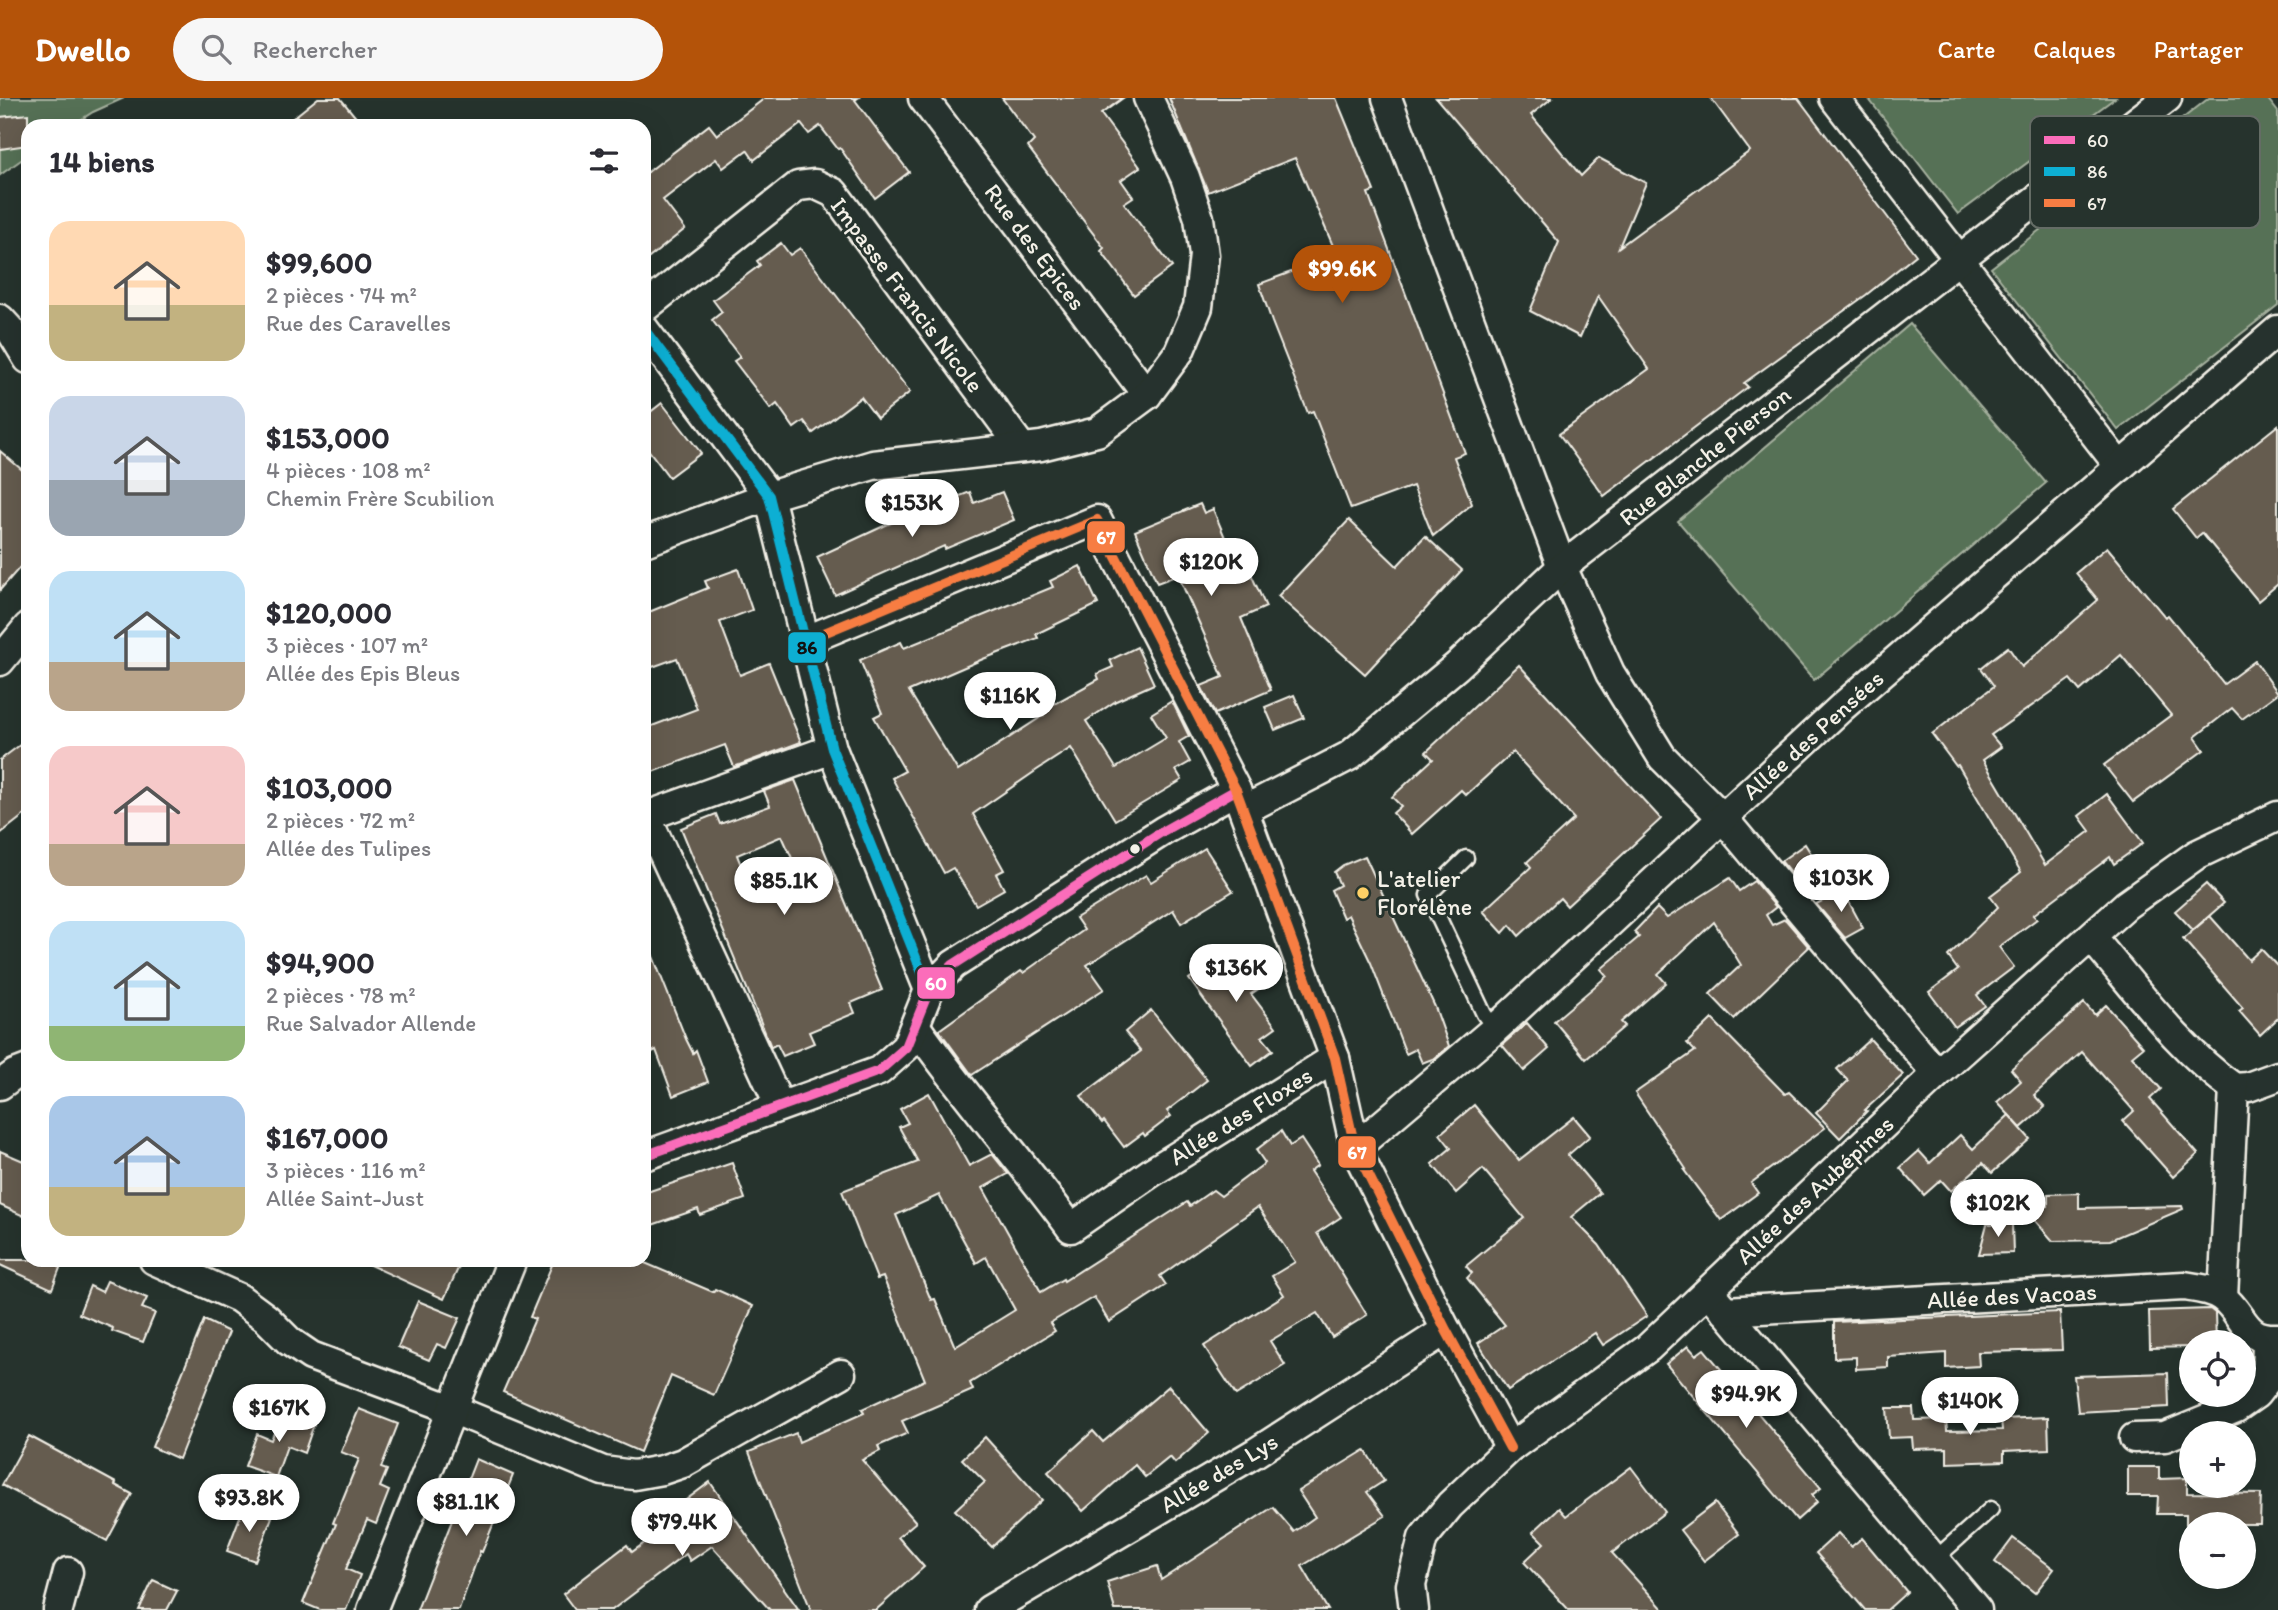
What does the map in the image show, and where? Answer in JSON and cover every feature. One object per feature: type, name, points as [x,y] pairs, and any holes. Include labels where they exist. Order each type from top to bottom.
[{"type":"street","name":"Rue des Epices","points":[[923,98],[1147,395]]},
{"type":"street","points":[[651,539],[769,496],[873,465],[1041,446],[1097,432],[1147,395],[1179,352],[1198,307],[1204,255],[1199,218],[1185,177],[1147,98]]},
{"type":"street","points":[[1387,98],[1562,567],[1610,673],[1662,757],[1723,818],[1937,1074]]},
{"type":"street","points":[[1834,98],[2120,467]]},
{"type":"street","name":"Rue Blanche Pierson","points":[[2143,116],[2166,98]]},
{"type":"street","name":"Impasse Francis Nicole","points":[[651,302],[798,186],[815,184],[834,193],[1022,448]]},
{"type":"street","name":"Rue Blanche Pierson","points":[[929,990],[953,965],[1163,831],[1240,800],[1289,796],[1349,756],[1457,666],[1562,567],[2030,204]]},
{"type":"street","points":[[0,319],[21,347]]},
{"type":"street","name":"Allée des Pensées","points":[[1355,1148],[1495,1029],[1842,707],[2278,330]]},
{"type":"street","points":[[651,339],[769,496],[832,749],[929,990],[906,1048],[879,1071],[651,1153]]},
{"type":"street","points":[[807,640],[1097,520],[1240,800],[1335,1058]]},
{"type":"street","points":[[0,661],[21,636]]},
{"type":"street","points":[[651,815],[832,749]]},
{"type":"street","name":"Allée des Aubépines","points":[[1414,1610],[1411,1585],[1423,1538],[1451,1505],[1510,1448],[1717,1301],[1937,1074],[2126,905],[2196,855],[2278,816]]},
{"type":"street","points":[[651,830],[780,1106]]},
{"type":"street","points":[[2092,938],[2191,1053],[2234,1088],[2248,1087],[2278,1076]]},
{"type":"street","name":"Allée des Floxes","points":[[916,1027],[982,1118],[1035,1178],[1071,1228],[1152,1172],[1335,1058],[1355,1148],[1446,1330],[1510,1448]]},
{"type":"street","points":[[0,1085],[21,1072]]},
{"type":"street","points":[[2134,1438],[2165,1437],[2236,1408],[2256,1394],[2266,1381],[2272,1338],[2250,1331],[2223,1297],[2234,1088]]},
{"type":"street","points":[[170,1267],[239,1298],[267,1318],[289,1341],[311,1356],[453,1409],[603,1472],[634,1475],[682,1464],[841,1374]]},
{"type":"street","points":[[372,1610],[509,1267]]},
{"type":"street","name":"Allée des Vacoas","points":[[1717,1301],[2184,1286],[2206,1289],[2223,1297]]},
{"type":"street","points":[[1717,1301],[1977,1610]]},
{"type":"street","name":"Allée des Lys","points":[[989,1610],[1255,1453],[1446,1330]]},
{"type":"street","points":[[58,1610],[68,1572]]},
{"type":"lane","points":[[1466,858],[1428,895],[1484,1014],[1495,1029]]},
{"type":"lane","points":[[1935,1559],[1992,1509]]},
{"type":"green space","points":[[0,98],[124,98],[82,119],[21,119],[21,160],[0,175]]},
{"type":"green space","points":[[1868,98],[2115,98],[2091,116],[2030,116],[2030,161],[1958,214]]},
{"type":"green space","points":[[2209,98],[2267,98],[2278,112],[2278,305],[2118,430],[1991,268],[2042,228],[2260,228],[2260,116],[2186,116]]},
{"type":"green space","points":[[1910,324],[2046,483],[1814,680],[1678,521]]},
{"type":"building","points":[[318,98],[340,98],[357,119],[292,119]]},
{"type":"building","points":[[765,98],[858,98],[855,100],[909,172],[875,198],[840,148],[838,149],[820,126],[809,134],[801,124],[754,160],[747,150],[723,168],[716,159],[663,200],[685,229],[651,256],[651,170],[709,125],[717,135]]},
{"type":"building","points":[[1002,98],[1123,98],[1101,114],[1140,167],[1121,180],[1133,197],[1124,203],[1172,267],[1134,295],[1101,251],[1104,248],[1028,147],[1034,141]]},
{"type":"building","points":[[1169,98],[1336,98],[1374,191],[1368,193],[1465,453],[1454,457],[1472,504],[1433,536],[1413,486],[1351,509],[1313,411],[1308,413],[1272,322],[1259,284],[1337,255],[1295,158],[1208,192]]},
{"type":"building","points":[[1436,98],[1552,98],[1531,115],[1581,176],[1599,158],[1646,183],[1619,247],[1750,151],[1711,98],[1798,98],[1916,255],[1866,295],[1744,383],[1748,387],[1604,496],[1559,434],[1649,369],[1598,296],[1580,337],[1530,311],[1559,242]]},
{"type":"building","points":[[28,114],[28,119],[21,119],[21,146],[0,149],[0,117]]},
{"type":"building","points":[[781,243],[790,255],[800,248],[910,392],[877,418],[861,397],[813,433],[804,421],[794,428],[777,404],[771,409],[734,361],[740,357],[712,320],[722,312],[713,300],[760,265],[757,261]]},
{"type":"building","points":[[662,403],[701,453],[669,477],[651,453],[651,412]]},
{"type":"building","points":[[2278,425],[2278,584],[2258,601],[2202,533],[2196,538],[2173,509]]},
{"type":"building","points":[[0,451],[21,469],[21,566],[0,590]]},
{"type":"building","points":[[970,492],[974,503],[1002,492],[1014,520],[945,549],[944,546],[835,595],[817,557],[886,525]]},
{"type":"building","points":[[1200,504],[1204,513],[1213,509],[1242,578],[1251,574],[1266,607],[1241,618],[1271,690],[1215,714],[1201,686],[1223,677],[1178,575],[1157,583],[1135,531]]},
{"type":"building","points":[[1349,520],[1397,566],[1425,536],[1462,570],[1365,674],[1278,596]]},
{"type":"building","points":[[2107,547],[2165,617],[2168,615],[2224,684],[2255,661],[2278,693],[2242,719],[2232,708],[2195,737],[2204,750],[2133,802],[2104,765],[2171,715],[2121,655],[2080,691],[2070,679],[1991,735],[2001,747],[1983,760],[2045,865],[2090,831],[2079,816],[2107,794],[2143,843],[2114,864],[2110,857],[2033,915],[2037,919],[1999,947],[2014,967],[1977,995],[1985,1006],[1955,1027],[1929,992],[1958,970],[1948,956],[1998,907],[1990,896],[2021,872],[1958,765],[1956,766],[1932,734],[1994,686],[1981,668],[1992,659],[2008,647],[2022,667],[2098,600],[2076,573]]},
{"type":"building","points":[[1080,566],[1098,604],[1036,634],[1038,638],[909,691],[958,771],[1044,715],[1041,711],[1099,679],[1097,674],[1113,667],[1110,660],[1137,647],[1154,684],[1116,701],[1086,721],[1116,768],[1166,738],[1151,714],[1172,701],[1189,736],[1179,742],[1190,762],[1176,770],[1182,780],[1115,820],[1071,748],[1037,770],[973,814],[1004,870],[996,874],[1004,889],[976,905],[953,868],[944,873],[892,778],[905,771],[874,717],[882,713],[860,660],[901,642],[904,648],[1053,587],[1050,581]]},
{"type":"building","points":[[738,569],[752,610],[720,622],[740,675],[769,663],[801,742],[734,767],[725,745],[651,772],[651,726],[697,709],[677,658],[651,667],[651,611],[708,588],[705,581]]},
{"type":"building","points":[[1519,665],[1661,819],[1567,906],[1560,898],[1519,936],[1510,925],[1503,933],[1483,911],[1531,867],[1527,862],[1574,819],[1513,752],[1466,795],[1461,790],[1412,834],[1393,813],[1401,806],[1392,797],[1433,759],[1426,752]]},
{"type":"building","points":[[1294,695],[1304,718],[1275,730],[1265,707]]},
{"type":"building","points":[[21,744],[21,818],[0,834],[0,760]]},
{"type":"building","points":[[795,780],[882,990],[851,1003],[855,1013],[809,1032],[814,1043],[783,1056],[777,1044],[771,1047],[681,828],[716,814],[720,824],[770,806],[764,791]],"holes":[[[782,836],[803,883],[755,900],[737,855]]]},
{"type":"building","points":[[1805,844],[1822,871],[1802,887],[1781,861]]},
{"type":"building","points":[[1205,848],[1233,891],[1181,923],[1173,910],[1087,965],[1104,989],[972,1075],[939,1030],[1084,930],[1076,918],[1146,875],[1151,882]]},
{"type":"building","points":[[1365,856],[1435,1007],[1449,1046],[1435,1058],[1422,1063],[1416,1049],[1406,1054],[1371,963],[1348,915],[1343,918],[1331,890],[1340,885],[1334,872]]},
{"type":"building","points":[[1730,878],[1739,891],[1754,881],[1776,907],[1766,915],[1772,925],[1785,919],[1809,947],[1734,1019],[1710,994],[1741,965],[1714,922],[1658,974],[1666,983],[1621,1022],[1625,1026],[1586,1059],[1554,1021],[1607,976],[1601,969],[1639,937],[1634,932],[1657,908],[1667,918]]},
{"type":"building","points":[[2206,884],[2224,903],[2193,930],[2175,911]]},
{"type":"building","points":[[1843,891],[1863,928],[1845,938],[1816,904]]},
{"type":"building","points":[[2210,916],[2249,960],[2261,949],[2278,967],[2278,1018],[2260,1035],[2239,1011],[2243,1008],[2183,939]]},
{"type":"building","points":[[1231,947],[1260,988],[1251,994],[1276,1027],[1262,1037],[1273,1050],[1252,1066],[1189,979]]},
{"type":"building","points":[[651,952],[686,1039],[693,1053],[696,1050],[708,1082],[673,1096],[656,1050],[652,1052]]},
{"type":"building","points":[[2084,1003],[2095,1015],[2106,1005],[2143,1047],[2132,1056],[2161,1089],[2150,1099],[2198,1154],[2173,1177],[2123,1121],[2134,1111],[2082,1052],[2034,1095],[2045,1107],[2021,1128],[1997,1102],[2021,1081],[2011,1069]]},
{"type":"building","points":[[1151,1010],[1207,1080],[1167,1111],[1171,1116],[1145,1136],[1143,1133],[1124,1147],[1081,1096],[1141,1051],[1125,1032]]},
{"type":"building","points":[[1712,1019],[1785,1094],[1789,1092],[1825,1128],[1751,1183],[1758,1193],[1721,1220],[1684,1170],[1686,1169],[1635,1093],[1695,1051],[1687,1043]]},
{"type":"building","points":[[1527,1023],[1549,1049],[1524,1071],[1502,1045]]},
{"type":"building","points":[[1870,1039],[1903,1075],[1865,1110],[1867,1111],[1840,1138],[1816,1113],[1848,1081],[1837,1069]]},
{"type":"building","points":[[929,1093],[969,1166],[992,1154],[1008,1174],[983,1188],[1041,1292],[1063,1279],[1064,1281],[1187,1202],[1190,1206],[1213,1190],[1221,1196],[1265,1163],[1256,1150],[1281,1131],[1290,1146],[1301,1139],[1318,1165],[1310,1171],[1341,1217],[1317,1233],[1367,1315],[1332,1337],[1317,1313],[1270,1341],[1285,1365],[1236,1395],[1204,1346],[1284,1295],[1272,1276],[1295,1262],[1258,1207],[1160,1276],[1166,1285],[1109,1322],[1094,1297],[1050,1323],[1055,1331],[970,1383],[973,1390],[902,1421],[908,1433],[878,1446],[880,1451],[862,1460],[916,1522],[898,1537],[924,1567],[876,1610],[811,1610],[749,1452],[796,1433],[799,1442],[864,1413],[862,1409],[925,1380],[883,1277],[877,1279],[842,1191],[918,1162],[899,1127],[908,1123],[900,1109]],"holes":[[[939,1195],[976,1263],[986,1257],[1015,1310],[955,1347],[935,1299],[931,1300],[896,1215]]]},
{"type":"building","points":[[1474,1105],[1519,1160],[1574,1117],[1590,1136],[1568,1155],[1600,1193],[1571,1217],[1599,1245],[1647,1316],[1603,1345],[1595,1333],[1508,1390],[1478,1343],[1505,1325],[1467,1278],[1472,1273],[1466,1266],[1524,1218],[1483,1169],[1456,1193],[1432,1164],[1451,1148],[1440,1134]]},
{"type":"building","points":[[2009,1115],[2030,1139],[1992,1173],[1983,1163],[1951,1191],[1941,1180],[1924,1195],[1900,1168],[1919,1151],[1930,1163],[1960,1135],[1973,1149]]},
{"type":"building","points":[[0,1151],[21,1160],[21,1215],[0,1205]]},
{"type":"building","points":[[732,1163],[745,1199],[700,1215],[698,1209],[652,1225],[651,1191]]},
{"type":"building","points":[[2079,1193],[2079,1208],[2182,1206],[2183,1209],[2110,1240],[2053,1241],[2023,1207],[2048,1206],[2048,1194]]},
{"type":"building","points":[[1987,1224],[2012,1224],[2013,1253],[1979,1254]]},
{"type":"building","points":[[0,1260],[21,1260],[21,1267],[60,1267],[52,1289],[0,1265]]},
{"type":"building","points":[[651,1266],[753,1306],[714,1395],[671,1376],[640,1452],[503,1392],[535,1319],[530,1317],[551,1267]]},
{"type":"building","points":[[374,1267],[459,1267],[444,1299]]},
{"type":"building","points":[[107,1281],[147,1298],[142,1308],[155,1313],[143,1342],[112,1331],[113,1328],[79,1314],[90,1286],[102,1292]]},
{"type":"building","points":[[418,1301],[460,1318],[446,1348],[437,1344],[429,1360],[398,1347]]},
{"type":"building","points":[[2210,1309],[2215,1313],[2216,1330],[2179,1330],[2179,1347],[2150,1348],[2149,1311]]},
{"type":"building","points":[[2060,1312],[2062,1350],[1978,1352],[1979,1366],[1946,1368],[1946,1353],[1888,1357],[1888,1367],[1856,1369],[1856,1357],[1834,1358],[1834,1322]]},
{"type":"building","points":[[204,1320],[229,1332],[179,1459],[152,1447]]},
{"type":"building","points":[[1688,1346],[1696,1355],[1704,1349],[1821,1488],[1812,1495],[1817,1502],[1797,1520],[1666,1364]]},
{"type":"building","points":[[2168,1373],[2169,1407],[2078,1412],[2074,1376]]},
{"type":"building","points":[[1169,1386],[1209,1433],[1175,1463],[1170,1457],[1145,1477],[1135,1465],[1083,1511],[1048,1472],[1093,1431],[1103,1442]]},
{"type":"building","points":[[1887,1408],[1913,1408],[1914,1420],[1946,1419],[1947,1431],[2002,1430],[2001,1419],[2048,1417],[2049,1449],[2004,1451],[2004,1461],[1947,1463],[1947,1448],[1913,1449],[1912,1437],[1889,1438]]},
{"type":"building","points":[[359,1409],[398,1424],[381,1468],[387,1470],[380,1487],[389,1491],[376,1524],[367,1520],[346,1569],[360,1575],[346,1610],[320,1610],[303,1603],[336,1524],[333,1523],[359,1459],[341,1452]]},
{"type":"building","points":[[283,1412],[314,1424],[304,1453],[287,1446],[276,1477],[245,1466],[257,1434],[271,1440]]},
{"type":"building","points":[[29,1436],[132,1494],[107,1541],[2,1485]]},
{"type":"building","points":[[985,1437],[1042,1500],[992,1547],[955,1510],[985,1482],[962,1459]]},
{"type":"building","points":[[1365,1450],[1384,1481],[1367,1492],[1385,1516],[1302,1566],[1328,1610],[1115,1610],[1107,1582],[1157,1566],[1161,1580],[1273,1507],[1294,1532],[1315,1517],[1298,1491]]},
{"type":"building","points":[[476,1459],[513,1475],[482,1552],[480,1551],[459,1610],[417,1610]]},
{"type":"building","points":[[1631,1467],[1665,1512],[1612,1553],[1664,1610],[1569,1610],[1524,1562],[1544,1543],[1533,1532],[1559,1508],[1566,1516]]},
{"type":"building","points":[[2128,1467],[2159,1467],[2159,1479],[2179,1478],[2179,1498],[2256,1498],[2256,1494],[2261,1494],[2260,1524],[2256,1524],[2256,1512],[2157,1514],[2158,1496],[2128,1496]]},
{"type":"building","points":[[710,1482],[799,1610],[770,1610],[712,1546],[690,1561],[686,1554],[612,1610],[575,1610],[563,1594],[627,1545],[632,1552],[692,1508],[686,1500]]},
{"type":"building","points":[[1715,1503],[1739,1534],[1704,1561],[1680,1530]]},
{"type":"building","points":[[244,1506],[272,1517],[255,1561],[227,1551]]},
{"type":"building","points":[[1838,1533],[1851,1547],[1862,1538],[1907,1592],[1887,1610],[1865,1610],[1816,1553]]},
{"type":"building","points":[[2013,1538],[2054,1569],[2035,1593],[1995,1562]]},
{"type":"building","points":[[153,1580],[177,1591],[167,1610],[139,1610]]},
{"type":"transit line","name":"86","points":[[651,338],[769,496],[832,749],[929,990]]},
{"type":"transit line","name":"67","points":[[807,640],[1097,520],[1236,790],[1335,1058],[1355,1148],[1446,1330],[1510,1448]]},
{"type":"transit line","name":"60","points":[[651,1153],[879,1071],[906,1047],[929,990],[953,965],[1163,831],[1236,790]]},
{"type":"place","name":"L'atelier Florélène","points":[[1363,893]]}]
